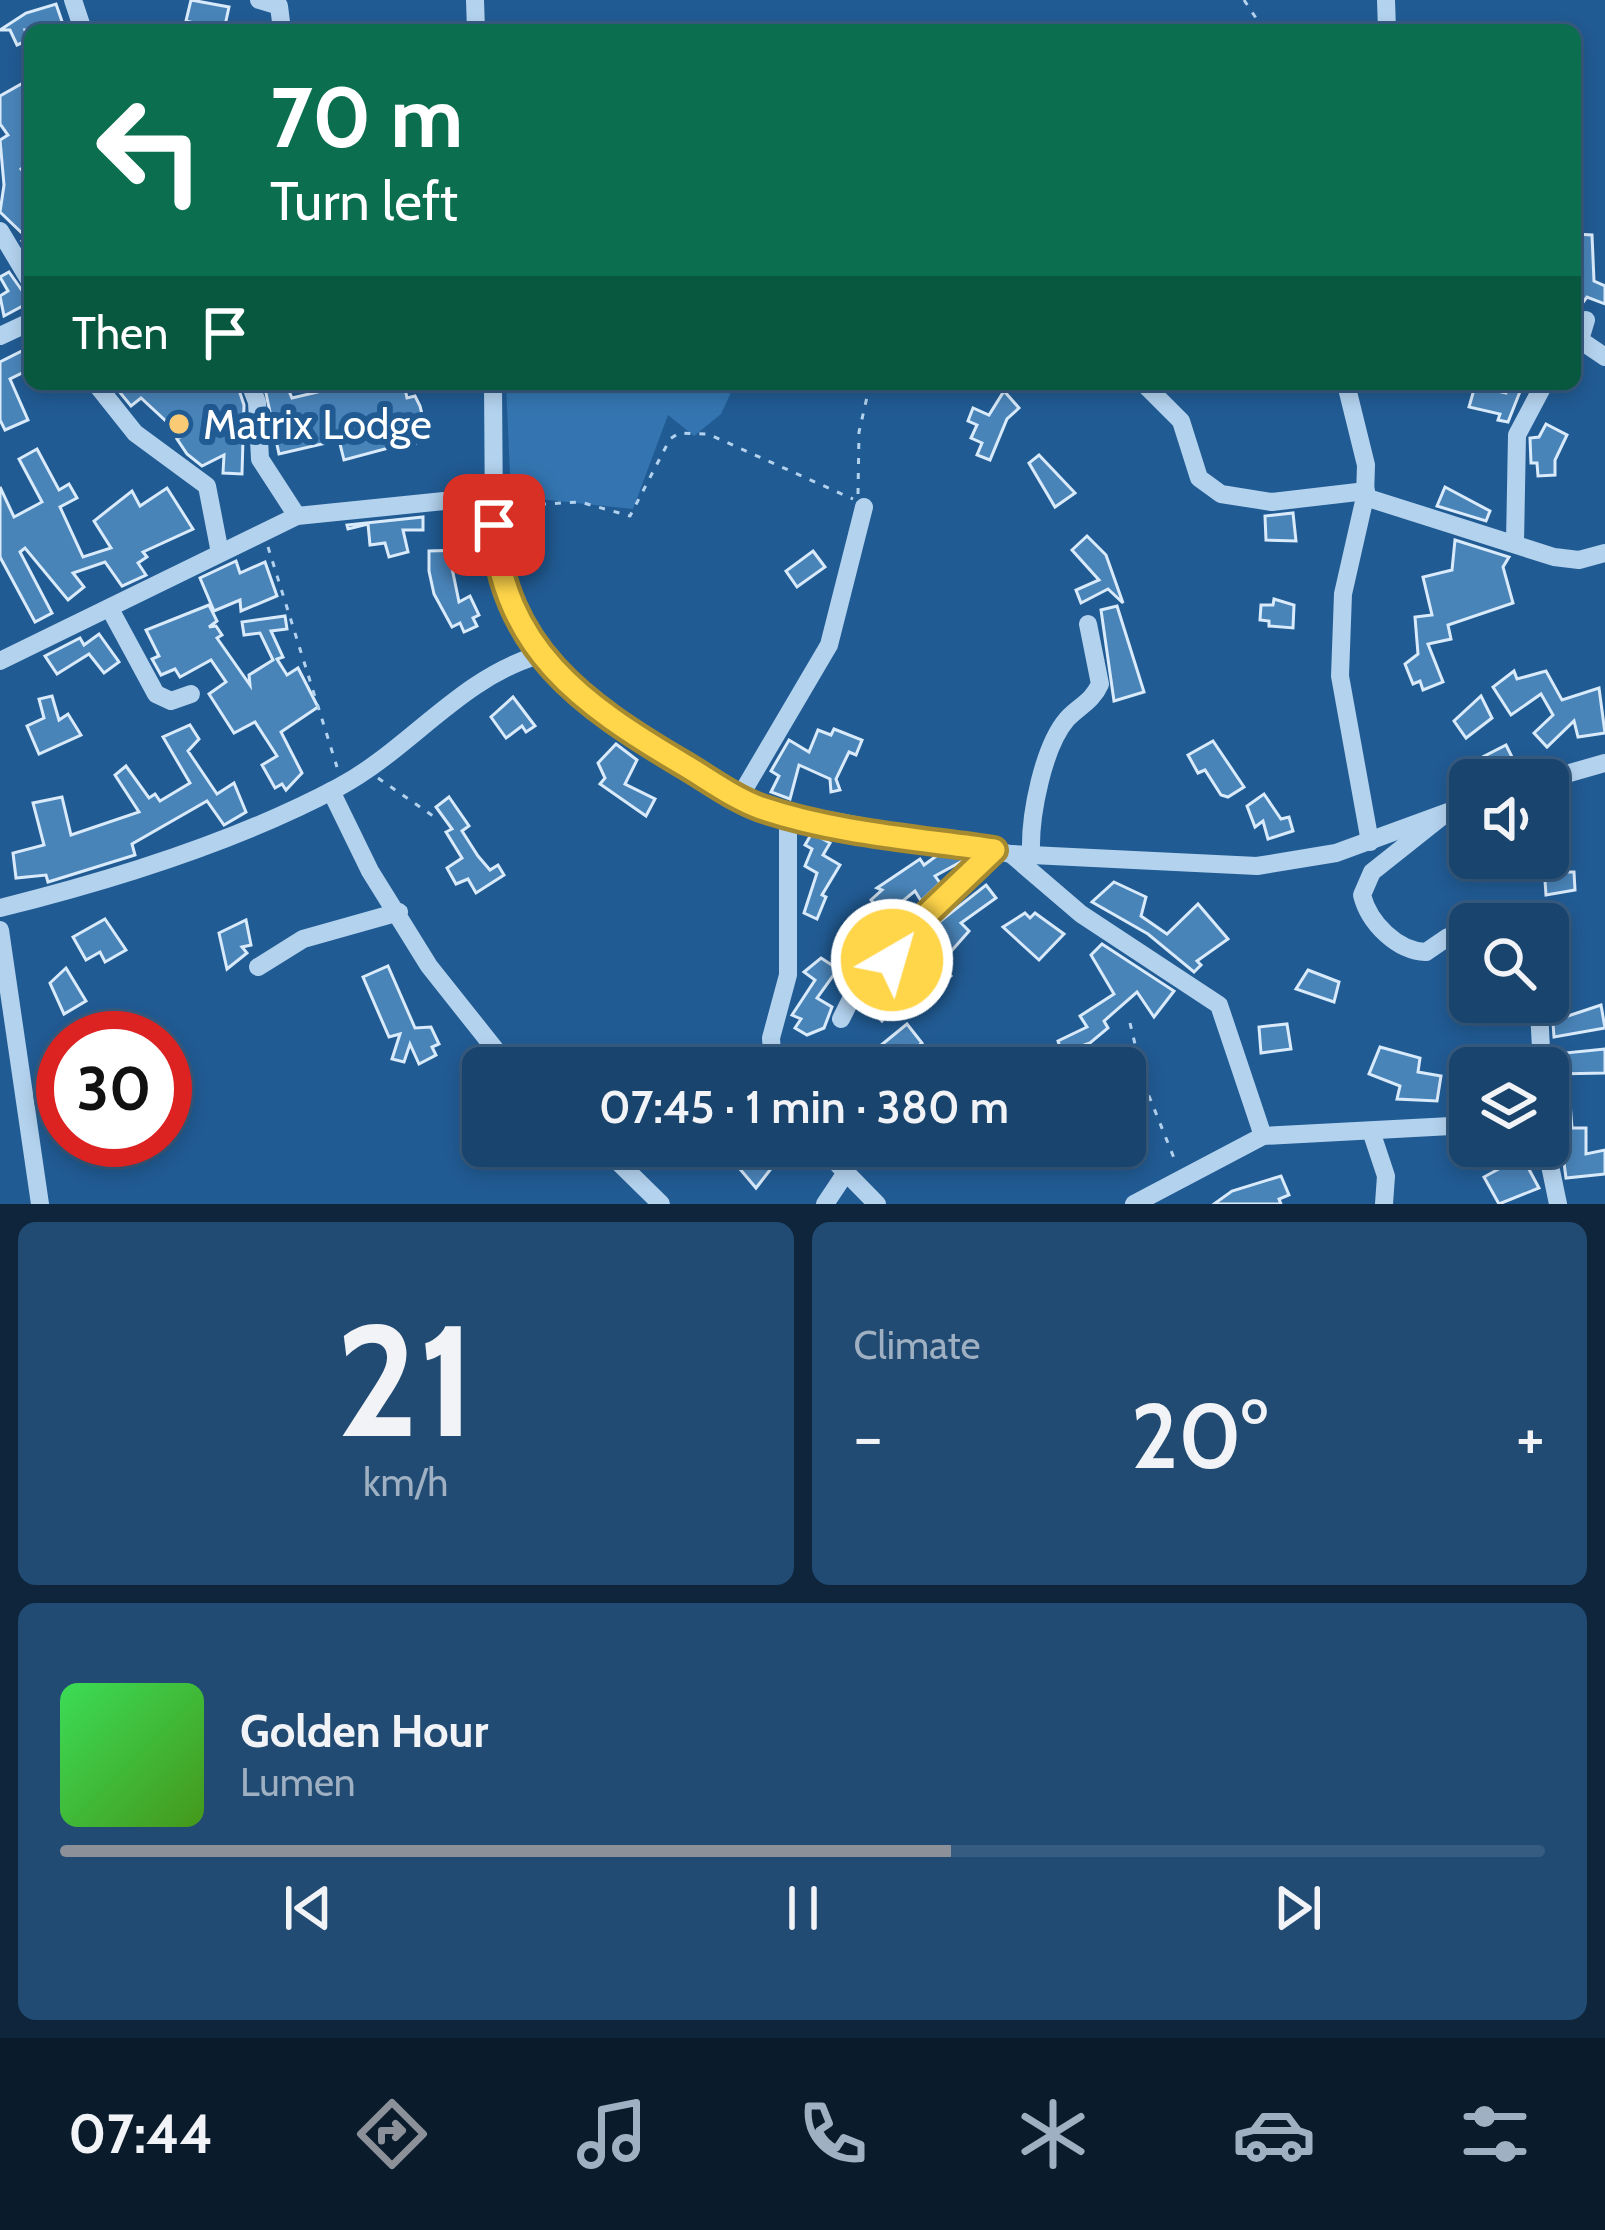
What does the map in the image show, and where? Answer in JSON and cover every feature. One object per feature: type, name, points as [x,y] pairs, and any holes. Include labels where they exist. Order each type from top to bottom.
[{"type":"street","points":[[259,0],[279,6],[281,24]]},
{"type":"street","points":[[0,231],[24,271]]},
{"type":"street","points":[[1581,337],[1586,320]]},
{"type":"street","points":[[101,390],[134,434],[207,486],[214,500],[220,553]]},
{"type":"street","points":[[251,390],[260,459],[297,516]]},
{"type":"street","points":[[493,390],[496,561],[519,624],[539,655],[614,721],[739,798],[788,815],[1012,852],[1257,866],[1370,842],[1448,811]]},
{"type":"street","points":[[1150,390],[1181,421],[1199,478],[1221,494],[1272,502],[1365,494],[1579,560],[1605,554]]},
{"type":"street","points":[[1348,390],[1361,427],[1365,494],[1343,594],[1340,676],[1370,842]]},
{"type":"street","points":[[1515,543],[1511,504],[1516,434],[1541,390]]},
{"type":"street","points":[[0,661],[297,516],[444,501],[466,502],[495,516]]},
{"type":"street","points":[[739,798],[829,645],[864,507]]},
{"type":"street","points":[[110,609],[155,694],[171,701],[191,694]]},
{"type":"street","points":[[841,1018],[857,987],[892,960],[924,917],[1012,852],[1063,724],[1089,703],[1100,684],[1088,624]]},
{"type":"street","points":[[0,908],[226,840],[336,788],[493,674],[539,655]]},
{"type":"street","points":[[1569,774],[1605,764]]},
{"type":"street","points":[[336,788],[370,871],[429,966],[493,1047]]},
{"type":"street","points":[[1448,811],[1372,872],[1362,896],[1374,920],[1402,947],[1426,952],[1449,938]]},
{"type":"street","points":[[772,1047],[788,975],[788,815]]},
{"type":"street","points":[[1012,852],[1081,914],[1219,1005],[1263,1136]]},
{"type":"street","points":[[258,967],[303,939],[399,912]]},
{"type":"street","points":[[0,930],[40,1204]]},
{"type":"street","points":[[1134,1204],[1178,1188],[1263,1136],[1449,1127]]},
{"type":"street","points":[[1372,1134],[1386,1176],[1384,1204]]},
{"type":"street","points":[[623,1167],[661,1204]]},
{"type":"street","points":[[839,1167],[877,1204]]},
{"type":"street","points":[[1550,1167],[1558,1204]]},
{"type":"street","points":[[825,1204],[845,1174]]},
{"type":"path","points":[[864,507],[857,486],[858,451],[869,390]]},
{"type":"path","points":[[495,516],[543,501],[580,502],[630,516],[670,439],[693,432],[708,434],[842,491],[864,507]]},
{"type":"path","points":[[263,532],[333,744],[336,788]]},
{"type":"path","points":[[368,769],[433,816]]},
{"type":"path","points":[[1130,1023],[1178,1188]]},
{"type":"shaded area","points":[[506,390],[732,390],[721,414],[694,436],[668,415],[633,509],[511,496]]},
{"type":"building","points":[[191,0],[229,7],[225,24],[186,21]]},
{"type":"building","points":[[56,4],[63,24],[24,24],[24,42],[17,45],[10,30],[0,30],[26,13]]},
{"type":"building","points":[[24,82],[24,235],[0,212],[4,185],[0,140],[8,135],[0,124],[0,96]]},
{"type":"building","points":[[1581,234],[1592,235],[1594,281],[1605,286],[1605,304],[1587,297],[1581,305]]},
{"type":"building","points":[[9,272],[24,293],[24,305],[4,316],[0,296],[8,291],[0,277]]},
{"type":"building","points":[[24,350],[24,372],[10,379],[28,420],[5,430],[0,420],[0,362]]},
{"type":"building","points":[[118,390],[239,390],[244,405],[242,474],[223,473],[224,455],[202,466],[177,439],[182,436],[141,398],[131,406]]},
{"type":"building","points":[[265,390],[289,390],[292,398],[322,390],[405,390],[407,398],[415,396],[420,406],[427,435],[409,448],[407,443],[344,460],[339,440],[279,454]]},
{"type":"building","points":[[1474,390],[1521,390],[1508,422],[1498,420],[1500,414],[1469,407]]},
{"type":"building","points":[[1004,391],[1019,408],[1007,419],[990,460],[977,455],[982,443],[971,438],[977,425],[968,421],[973,408],[989,415]]},
{"type":"building","points":[[1546,424],[1567,435],[1555,460],[1555,475],[1538,476],[1537,463],[1531,463],[1530,438],[1539,437]]},
{"type":"building","points":[[37,449],[59,490],[69,484],[77,498],[60,507],[83,557],[111,548],[94,521],[132,491],[140,506],[167,488],[193,529],[143,552],[147,557],[138,563],[146,575],[122,586],[105,562],[73,573],[84,587],[68,600],[25,548],[20,552],[52,613],[35,622],[0,557],[0,487],[14,517],[42,502],[19,459]]},
{"type":"building","points":[[1039,455],[1075,493],[1055,507],[1029,463]]},
{"type":"building","points":[[1445,487],[1490,511],[1486,521],[1437,506]]},
{"type":"building","points":[[1293,513],[1296,541],[1266,540],[1265,516]]},
{"type":"building","points":[[423,517],[423,530],[403,530],[408,552],[389,557],[385,543],[370,545],[368,524],[348,529],[347,525]]},
{"type":"building","points":[[1087,536],[1106,555],[1123,603],[1108,589],[1081,603],[1076,590],[1099,580],[1072,550]]},
{"type":"building","points":[[1455,540],[1509,557],[1503,567],[1513,603],[1448,625],[1451,639],[1428,644],[1443,682],[1423,690],[1420,681],[1413,684],[1405,664],[1418,654],[1415,617],[1432,615],[1423,577],[1452,570]]},
{"type":"building","points":[[463,550],[464,563],[451,563],[459,602],[470,596],[479,615],[473,618],[477,626],[464,632],[460,623],[452,627],[434,594],[429,571],[429,551]]},
{"type":"building","points":[[813,551],[825,567],[797,587],[786,571]]},
{"type":"building","points":[[236,561],[240,573],[265,562],[277,596],[241,611],[240,600],[214,611],[200,578]]},
{"type":"building","points":[[1274,599],[1294,605],[1293,628],[1269,626],[1269,621],[1260,620],[1261,605],[1273,605]]},
{"type":"building","points":[[209,605],[217,621],[209,627],[216,626],[222,635],[217,638],[250,685],[249,675],[273,660],[260,633],[244,635],[242,622],[285,616],[287,629],[271,631],[283,657],[277,659],[287,675],[298,668],[318,707],[281,732],[302,773],[286,790],[282,784],[275,788],[262,765],[277,756],[255,722],[234,733],[209,694],[226,682],[211,660],[180,677],[175,669],[161,675],[152,659],[159,656],[146,630]]},
{"type":"building","points":[[1117,606],[1144,692],[1114,701],[1101,610]]},
{"type":"building","points":[[99,634],[119,662],[104,673],[89,654],[57,674],[45,656],[80,638],[84,645]]},
{"type":"building","points":[[1514,671],[1517,679],[1546,671],[1562,700],[1599,688],[1605,733],[1578,737],[1574,721],[1547,747],[1534,733],[1553,715],[1541,694],[1511,715],[1493,687]]},
{"type":"building","points":[[52,696],[59,720],[68,714],[81,735],[39,754],[27,726],[44,718],[39,699]]},
{"type":"building","points":[[1481,696],[1492,718],[1466,738],[1454,721]]},
{"type":"building","points":[[513,697],[535,726],[526,732],[522,726],[506,738],[491,717]]},
{"type":"building","points":[[190,725],[199,739],[188,751],[217,794],[234,783],[246,812],[224,825],[207,801],[132,844],[135,855],[48,882],[46,875],[16,878],[13,853],[44,845],[33,803],[62,797],[71,835],[139,812],[115,775],[126,766],[149,798],[155,794],[160,801],[190,783],[163,737]]},
{"type":"building","points":[[834,729],[862,740],[856,755],[849,752],[836,779],[840,790],[831,792],[830,779],[799,765],[790,799],[771,792],[779,776],[771,771],[789,740],[809,752],[818,730],[831,735]]},
{"type":"building","points":[[1213,741],[1244,787],[1228,797],[1221,795],[1205,770],[1198,773],[1188,755]]},
{"type":"building","points":[[616,744],[637,760],[625,784],[655,799],[646,816],[600,784],[605,778],[598,763]]},
{"type":"building","points":[[1506,745],[1513,759],[1479,759]]},
{"type":"building","points":[[1264,794],[1281,819],[1289,817],[1293,831],[1268,839],[1263,821],[1255,827],[1247,806]]},
{"type":"building","points":[[449,797],[469,826],[462,831],[478,856],[490,870],[498,865],[504,875],[476,893],[468,879],[456,884],[447,868],[462,858],[446,832],[452,829],[436,807]]},
{"type":"building","points":[[812,833],[830,843],[823,855],[840,865],[822,895],[826,897],[817,919],[804,913],[817,873],[805,866],[812,849],[805,845]]},
{"type":"building","points":[[939,854],[966,859],[935,876],[940,883],[921,901],[915,891],[894,908],[902,921],[893,927],[871,900],[882,890],[877,888],[920,859],[924,865]]},
{"type":"building","points":[[1569,872],[1574,872],[1575,890],[1546,895],[1545,879],[1569,879]]},
{"type":"building","points":[[1114,882],[1146,897],[1141,916],[1167,934],[1198,904],[1228,939],[1197,961],[1201,965],[1194,972],[1148,934],[1092,902]]},
{"type":"building","points":[[986,885],[996,898],[961,923],[969,931],[940,964],[951,976],[929,996],[913,979],[882,1021],[864,1004],[868,996],[877,990],[885,997],[934,926]]},
{"type":"building","points":[[1025,913],[1030,918],[1035,913],[1064,934],[1039,960],[1003,927]]},
{"type":"building","points":[[105,919],[126,950],[105,962],[100,952],[86,960],[73,937]]},
{"type":"building","points":[[246,920],[251,945],[242,947],[247,953],[227,969],[219,933]]},
{"type":"building","points":[[1102,944],[1174,991],[1154,1017],[1137,992],[1104,1021],[1108,1028],[1090,1043],[1060,1047],[1058,1041],[1087,1027],[1080,1016],[1114,994],[1091,955]]},
{"type":"building","points":[[821,958],[838,969],[817,998],[832,1007],[824,1028],[807,1035],[795,1028],[801,1019],[792,1015],[815,980],[804,972]]},
{"type":"building","points":[[388,966],[415,1028],[431,1027],[439,1044],[432,1047],[436,1055],[419,1064],[410,1044],[404,1062],[392,1059],[400,1034],[389,1037],[363,977]]},
{"type":"building","points":[[66,968],[86,1001],[63,1011],[50,983]]},
{"type":"building","points":[[1308,970],[1339,982],[1334,1002],[1296,989]]},
{"type":"building","points":[[1601,1005],[1605,1028],[1554,1037],[1553,1023],[1569,1023],[1569,1016]]},
{"type":"building","points":[[907,1024],[922,1043],[917,1047],[879,1047]]},
{"type":"building","points":[[1287,1024],[1291,1049],[1261,1053],[1259,1027]]},
{"type":"building","points":[[1380,1047],[1420,1058],[1418,1072],[1441,1076],[1437,1101],[1397,1099],[1400,1086],[1369,1074]]},
{"type":"building","points":[[1605,1049],[1605,1073],[1569,1074],[1569,1053]]},
{"type":"building","points":[[1569,1102],[1572,1128],[1586,1128],[1586,1154],[1605,1150],[1605,1174],[1566,1178]]},
{"type":"building","points":[[738,1167],[772,1167],[756,1188]]},
{"type":"building","points":[[1502,1167],[1528,1167],[1539,1188],[1499,1204],[1484,1177]]},
{"type":"building","points":[[1281,1176],[1289,1195],[1279,1199],[1281,1204],[1214,1204],[1232,1191]]},
{"type":"place","name":"Matrix Lodge","points":[[179,424]]},
{"type":"route","points":[[494,525],[496,561],[527,639],[578,692],[642,740],[759,807],[994,850],[970,878],[924,917],[892,960]]}]
